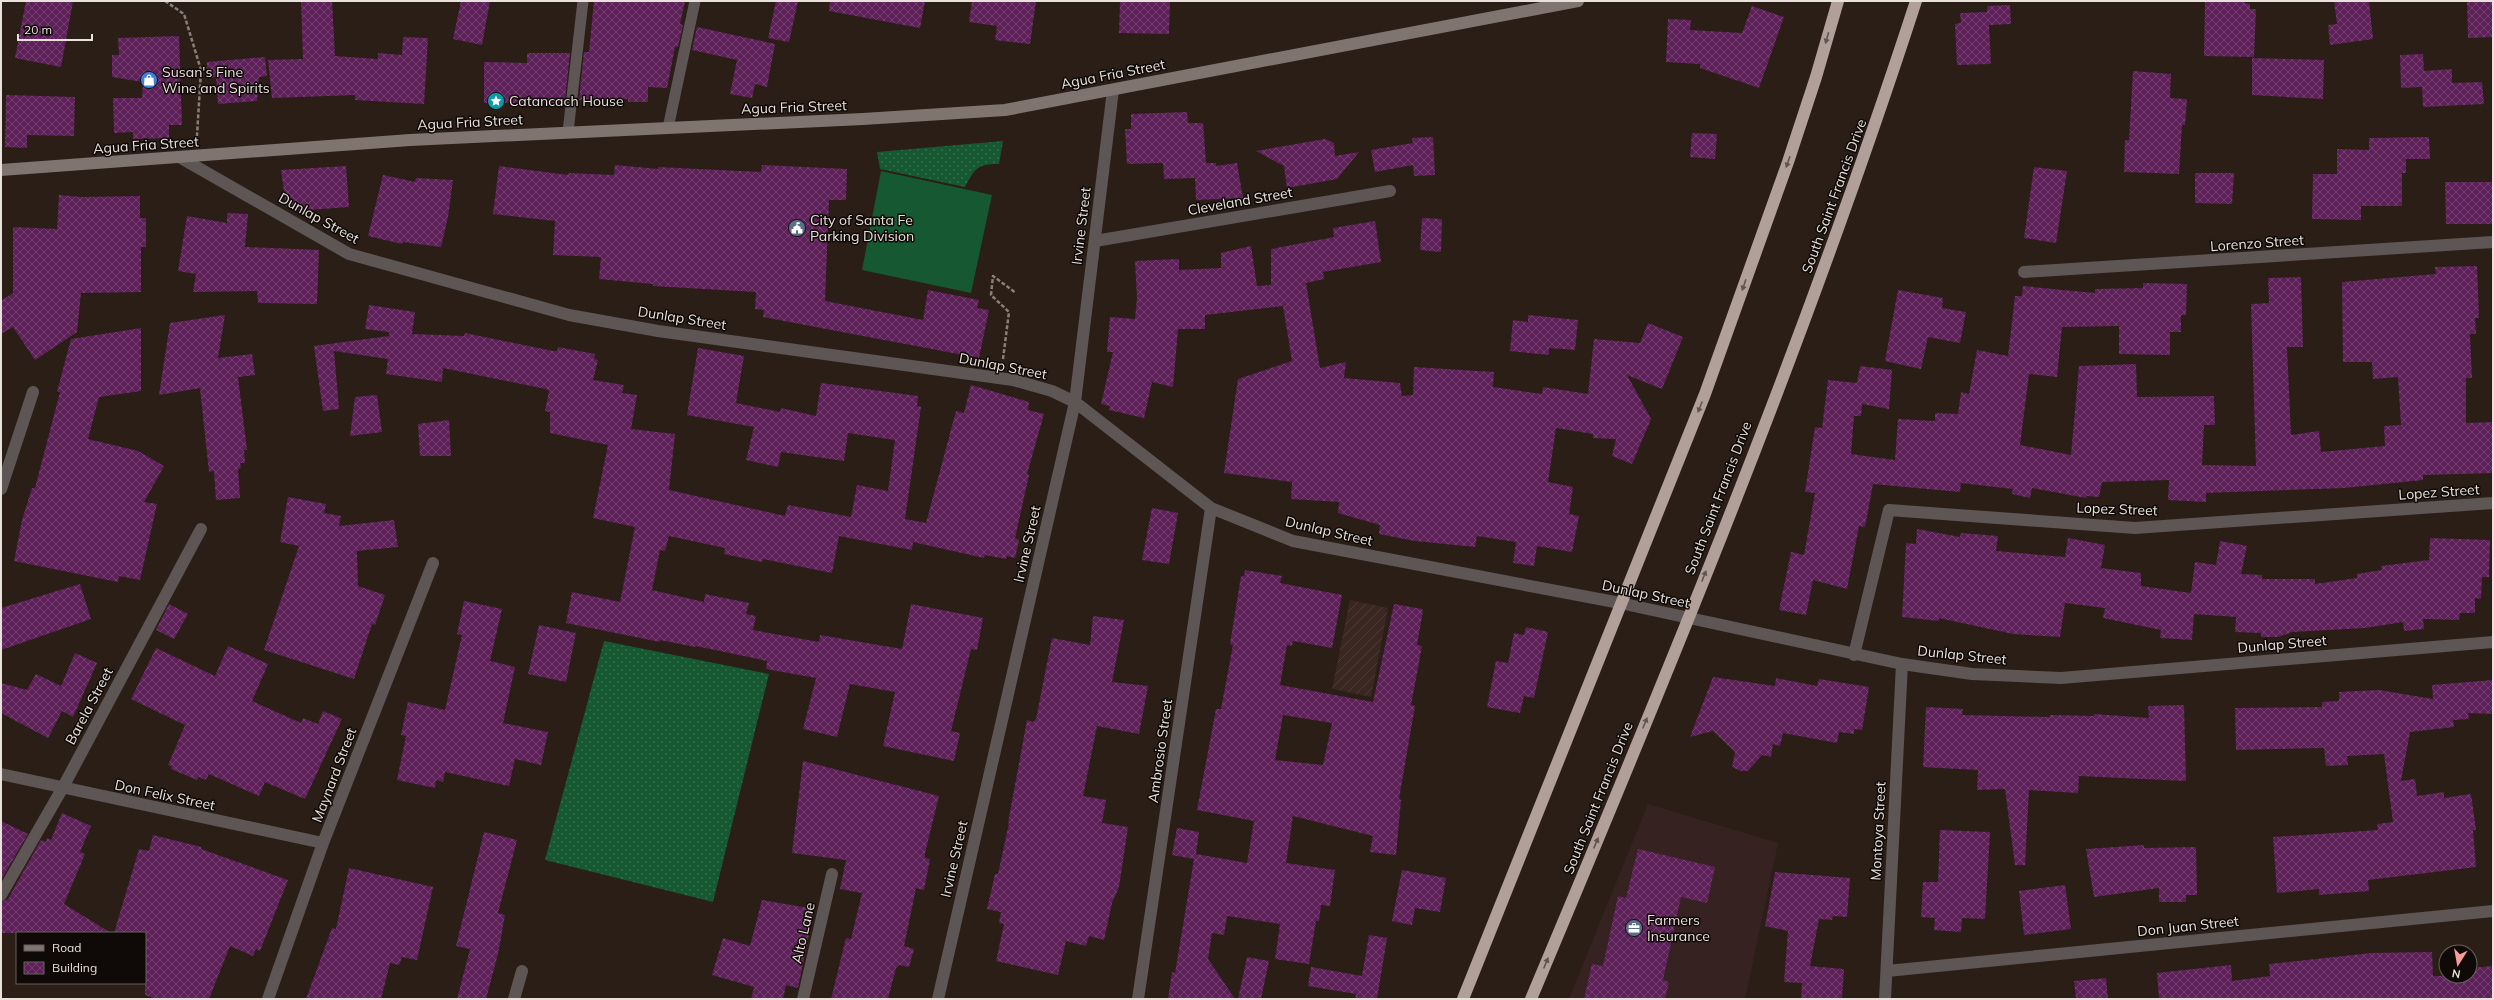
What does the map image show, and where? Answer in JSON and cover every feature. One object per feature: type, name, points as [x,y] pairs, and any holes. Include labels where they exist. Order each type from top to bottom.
[{"type":"highway","points":[[1463,999],[1620,602],[1705,394],[1792,148],[1838,1]]},
{"type":"highway","name":"South Saint Francis Drive","points":[[1531,999],[1687,618],[1840,228],[1916,1]]},
{"type":"street","name":"Agua Fria Street","points":[[1,170],[410,140],[1005,110],[1411,31],[1578,1]]},
{"type":"street","name":"Irvine Street","points":[[938,999],[1075,402],[1113,90]]},
{"type":"street","name":"Dunlap Street","points":[[181,158],[349,254],[569,315],[658,331],[1013,380],[1052,391],[1075,402],[1211,508],[1292,541],[1620,602],[1854,655],[1902,664],[1972,674],[2061,678],[2493,642]]},
{"type":"street","name":"Cleveland Street","points":[[1095,241],[1390,191]]},
{"type":"street","name":"Lorenzo Street","points":[[2024,272],[2493,242]]},
{"type":"street","points":[[1,489],[33,392]]},
{"type":"street","name":"Lopez Street","points":[[1854,655],[1889,510],[2135,528],[2493,503]]},
{"type":"street","name":"Ambrosio Street","points":[[1138,999],[1211,508]]},
{"type":"street","name":"Barela Street","points":[[1,895],[62,789],[201,529]]},
{"type":"street","name":"Maynard Street","points":[[268,999],[323,843],[433,563]]},
{"type":"street","name":"Montoya Street","points":[[1885,999],[1902,664]]},
{"type":"street","name":"Don Felix Street","points":[[1,774],[62,789],[323,843]]},
{"type":"street","name":"Alto Lane","points":[[803,999],[832,874]]},
{"type":"street","name":"Don Juan Street","points":[[1887,970],[2493,911]]},
{"type":"street","points":[[514,999],[522,971]]},
{"type":"lane","points":[[568,132],[583,1]]},
{"type":"lane","points":[[668,128],[695,1]]},
{"type":"path","points":[[166,1],[184,14],[201,70],[196,139]]},
{"type":"path","points":[[1002,366],[1009,312],[991,295],[993,276],[1016,293]]},
{"type":"shaded area","points":[[1350,600],[1388,608],[1371,697],[1332,689]]},
{"type":"shaded area","points":[[1648,804],[1778,843],[1745,999],[1569,999]]},
{"type":"green space","points":[[1003,141],[999,164],[986,165],[978,168],[971,175],[965,187],[880,169],[877,152]]},
{"type":"green space","points":[[881,171],[992,195],[971,293],[862,270]]},
{"type":"green space","points":[[604,641],[769,674],[713,902],[545,860]]},
{"type":"building","points":[[26,1],[73,1],[61,67],[15,58]]},
{"type":"building","points":[[301,1],[332,1],[335,56],[378,59],[378,53],[402,55],[403,37],[428,38],[424,104],[355,100],[355,95],[272,98],[268,60],[303,59]]},
{"type":"building","points":[[461,1],[490,1],[482,45],[453,39]]},
{"type":"building","points":[[594,1],[685,1],[680,24],[683,25],[678,47],[675,47],[667,88],[648,87],[648,102],[628,102],[628,99],[579,100],[584,52],[589,52]]},
{"type":"building","points":[[776,1],[798,1],[789,42],[768,38]]},
{"type":"building","points":[[830,1],[925,1],[920,28],[829,11]]},
{"type":"building","points":[[972,1],[1036,1],[1030,44],[995,40],[997,26],[969,22]]},
{"type":"building","points":[[1120,1],[1170,1],[1169,34],[1119,33]]},
{"type":"building","points":[[2205,1],[2245,1],[2245,3],[2250,4],[2250,9],[2256,9],[2254,57],[2204,56]]},
{"type":"building","points":[[2334,1],[2369,1],[2373,39],[2330,45],[2328,25],[2337,24]]},
{"type":"building","points":[[2467,1],[2493,1],[2493,37],[2468,38]]},
{"type":"building","points":[[2010,5],[2011,24],[1989,25],[1991,64],[1957,65],[1955,24],[1961,23],[1960,13],[1987,12],[1987,6]]},
{"type":"building","points":[[1752,6],[1784,17],[1759,88],[1700,68],[1700,64],[1666,62],[1668,19],[1691,20],[1690,30],[1742,33]]},
{"type":"building","points":[[697,27],[775,44],[767,87],[755,84],[752,98],[730,94],[737,60],[692,50]]},
{"type":"building","points":[[179,36],[182,125],[169,125],[169,138],[133,139],[133,132],[114,133],[113,98],[142,98],[143,82],[112,77],[112,55],[119,55],[118,38]]},
{"type":"building","points":[[527,53],[570,53],[565,100],[562,100],[562,103],[484,103],[484,62],[527,63]]},
{"type":"building","points":[[2423,54],[2424,71],[2452,69],[2452,83],[2482,82],[2484,104],[2423,107],[2422,87],[2401,88],[2400,55]]},
{"type":"building","points":[[265,57],[267,76],[259,77],[257,101],[218,104],[216,77],[207,78],[207,62]]},
{"type":"building","points":[[2252,58],[2324,60],[2323,99],[2252,95]]},
{"type":"building","points":[[2133,71],[2171,74],[2170,98],[2187,99],[2185,125],[2182,125],[2179,174],[2124,172],[2125,140],[2129,140]]},
{"type":"building","points":[[6,95],[75,97],[74,136],[27,135],[27,148],[5,147]]},
{"type":"building","points":[[1187,112],[1188,123],[1203,123],[1206,163],[1216,163],[1216,166],[1237,163],[1243,198],[1196,200],[1195,178],[1164,179],[1163,163],[1127,164],[1125,129],[1131,129],[1131,114]]},
{"type":"building","points":[[1692,133],[1717,134],[1715,159],[1690,157]]},
{"type":"building","points":[[1433,137],[1435,175],[1414,176],[1413,165],[1375,172],[1371,150],[1413,143],[1412,138]]},
{"type":"building","points":[[2429,137],[2430,159],[2406,159],[2406,173],[2402,173],[2402,206],[2361,206],[2361,220],[2312,219],[2313,174],[2337,174],[2337,149],[2369,150],[2369,138]]},
{"type":"building","points":[[1325,139],[1334,143],[1335,156],[1359,152],[1337,179],[1287,188],[1284,166],[1256,151]]},
{"type":"building","points":[[615,165],[658,169],[658,167],[761,172],[762,165],[847,169],[846,200],[829,200],[825,301],[923,320],[928,290],[979,300],[977,308],[989,310],[979,358],[763,317],[764,310],[755,309],[756,292],[653,286],[653,284],[599,279],[601,257],[553,255],[555,221],[493,214],[499,166],[568,175],[568,173],[614,175]]},
{"type":"building","points":[[346,166],[349,207],[294,211],[286,206],[281,170]]},
{"type":"building","points":[[2034,167],[2067,171],[2056,243],[2024,238]]},
{"type":"building","points":[[2195,173],[2234,173],[2232,204],[2195,203]]},
{"type":"building","points":[[383,175],[415,182],[416,178],[453,180],[448,217],[441,247],[403,242],[402,244],[368,236]]},
{"type":"building","points":[[2445,182],[2493,182],[2493,224],[2446,224]]},
{"type":"building","points":[[59,195],[81,197],[140,196],[140,218],[146,218],[146,247],[141,247],[141,292],[81,293],[77,332],[35,360],[13,327],[1,334],[1,301],[13,293],[13,227],[57,229]]},
{"type":"building","points":[[227,213],[248,214],[245,247],[319,250],[317,304],[258,303],[257,291],[193,292],[196,274],[178,271],[187,216],[227,223]]},
{"type":"building","points":[[1422,218],[1442,219],[1441,252],[1420,250]]},
{"type":"building","points":[[1375,221],[1381,262],[1323,272],[1324,279],[1306,283],[1320,368],[1346,362],[1344,378],[1400,383],[1402,396],[1413,395],[1414,367],[1494,372],[1493,387],[1542,394],[1543,387],[1588,394],[1594,339],[1640,343],[1648,323],[1683,337],[1662,389],[1627,375],[1651,419],[1632,464],[1612,456],[1616,439],[1593,438],[1593,434],[1556,428],[1548,482],[1573,487],[1569,514],[1579,516],[1572,552],[1537,546],[1534,566],[1513,563],[1516,542],[1477,536],[1475,547],[1415,541],[1379,534],[1380,525],[1338,513],[1339,502],[1291,499],[1292,482],[1224,473],[1238,379],[1292,361],[1283,306],[1205,315],[1205,329],[1178,329],[1173,387],[1152,382],[1144,418],[1109,410],[1110,406],[1101,404],[1113,352],[1107,352],[1110,317],[1135,319],[1137,298],[1135,261],[1179,259],[1179,270],[1221,268],[1221,253],[1251,246],[1257,286],[1271,285],[1271,249],[1334,237],[1333,228]]},
{"type":"building","points":[[2477,266],[2479,318],[2475,318],[2476,334],[2470,334],[2472,378],[2466,378],[2466,423],[2493,422],[2493,473],[2423,475],[2423,480],[2344,488],[2206,493],[2206,502],[2168,500],[2169,480],[2102,482],[2099,497],[2087,496],[2086,498],[2032,488],[2030,498],[2012,494],[2013,489],[1961,483],[1960,492],[1873,484],[1865,527],[1859,526],[1847,589],[1813,580],[1806,615],[1779,610],[1791,552],[1804,555],[1815,493],[1805,492],[1815,427],[1822,428],[1828,380],[1857,383],[1860,366],[1892,370],[1889,409],[1862,404],[1861,416],[1854,416],[1851,454],[1895,460],[1898,419],[1935,421],[1935,413],[1958,414],[1961,392],[1969,394],[1977,350],[2008,356],[2015,296],[2022,296],[2023,286],[2095,293],[2095,289],[2143,288],[2143,283],[2187,284],[2186,315],[2181,315],[2181,332],[2170,332],[2170,355],[2119,354],[2119,326],[2062,327],[2057,377],[2029,374],[2020,445],[2071,455],[2079,366],[2136,364],[2137,397],[2214,396],[2215,425],[2204,425],[2202,465],[2256,466],[2251,304],[2269,303],[2268,278],[2301,277],[2303,347],[2287,347],[2291,435],[2319,431],[2321,452],[2385,446],[2384,426],[2401,425],[2398,377],[2373,379],[2372,362],[2343,362],[2342,282],[2436,274],[2435,267]]},
{"type":"building","points":[[1898,290],[1943,298],[1942,308],[1966,312],[1960,343],[1928,337],[1921,369],[1885,361]]},
{"type":"building","points":[[369,305],[415,312],[412,334],[464,336],[465,333],[553,351],[557,351],[558,347],[595,354],[594,359],[598,360],[593,380],[624,385],[622,393],[637,395],[631,429],[675,434],[669,490],[785,516],[788,505],[851,517],[857,485],[888,491],[895,440],[848,433],[844,461],[781,452],[778,467],[746,460],[754,427],[687,415],[698,348],[744,356],[736,403],[780,412],[781,408],[816,416],[821,383],[918,396],[917,406],[921,407],[905,519],[926,523],[956,411],[964,413],[971,385],[1029,402],[1028,410],[1044,414],[1027,474],[1029,475],[1015,538],[1019,540],[1015,558],[1007,556],[1006,559],[985,555],[984,558],[913,542],[912,550],[839,536],[832,573],[763,559],[762,562],[724,554],[725,548],[669,536],[665,551],[660,550],[652,590],[704,602],[705,594],[749,603],[746,614],[756,616],[753,630],[819,642],[820,635],[902,649],[911,604],[983,618],[977,650],[971,649],[951,731],[960,733],[954,761],[883,746],[895,692],[850,684],[837,737],[803,729],[816,678],[766,669],[767,661],[696,646],[660,640],[660,642],[566,623],[572,592],[620,602],[635,527],[593,518],[608,445],[550,433],[550,412],[545,411],[549,391],[546,389],[443,368],[442,382],[386,374],[388,359],[334,351],[339,409],[323,411],[314,346],[389,336],[389,332],[365,329]]},
{"type":"building","points":[[225,315],[218,358],[252,354],[255,375],[238,377],[247,450],[244,450],[245,463],[240,463],[241,468],[238,469],[240,498],[216,500],[214,471],[209,472],[200,388],[159,395],[170,323]]},
{"type":"building","points":[[1528,315],[1578,320],[1575,350],[1549,348],[1549,355],[1510,351],[1513,320],[1528,322]]},
{"type":"building","points":[[141,328],[141,391],[99,397],[88,439],[138,451],[164,466],[144,502],[157,504],[140,580],[119,576],[118,582],[14,561],[22,520],[32,488],[35,488],[60,392],[57,392],[71,339]]},
{"type":"building","points":[[377,395],[382,432],[350,436],[355,397]]},
{"type":"building","points":[[449,420],[451,456],[420,456],[418,424]]},
{"type":"building","points":[[288,497],[326,504],[324,513],[341,516],[339,526],[394,520],[398,547],[357,551],[358,586],[385,595],[375,625],[372,624],[354,679],[264,650],[299,546],[280,542]]},
{"type":"building","points":[[1152,508],[1178,513],[1169,564],[1142,560]]},
{"type":"building","points":[[1917,529],[1960,537],[1961,533],[1998,536],[1996,551],[2065,557],[2068,538],[2105,545],[2101,568],[2141,573],[2141,586],[2191,593],[2195,562],[2216,565],[2220,541],[2247,546],[2241,574],[2262,575],[2262,579],[2315,579],[2315,584],[2357,578],[2357,574],[2382,570],[2381,566],[2429,560],[2430,538],[2490,540],[2489,577],[2482,577],[2481,599],[2475,598],[2475,613],[2460,613],[2459,620],[2423,619],[2424,629],[2404,631],[2403,622],[2365,628],[2292,632],[2278,637],[2261,637],[2261,633],[2235,632],[2236,617],[2194,614],[2192,640],[2160,638],[2161,630],[2103,618],[2105,608],[2065,603],[2060,637],[2013,634],[1939,618],[1939,621],[1902,617],[1906,543],[1916,544]]},
{"type":"building","points":[[1245,570],[1282,576],[1280,583],[1342,595],[1332,648],[1293,641],[1292,646],[1287,645],[1280,685],[1373,702],[1394,604],[1422,609],[1423,611],[1417,645],[1422,646],[1411,705],[1415,706],[1399,799],[1401,800],[1396,855],[1370,852],[1373,836],[1293,816],[1286,863],[1335,870],[1330,906],[1321,905],[1319,921],[1316,921],[1309,964],[1275,959],[1280,924],[1227,916],[1224,935],[1212,933],[1208,959],[1235,999],[1168,999],[1172,972],[1175,973],[1194,859],[1172,855],[1177,828],[1199,832],[1196,854],[1247,863],[1254,821],[1197,810],[1216,709],[1221,709],[1233,645],[1230,644],[1241,576],[1244,576]],"holes":[[[1283,715],[1332,723],[1323,765],[1275,760]]]},
{"type":"building","points":[[80,584],[91,619],[1,650],[1,608]]},
{"type":"building","points":[[464,601],[502,609],[490,661],[515,667],[503,723],[548,732],[541,765],[515,759],[509,786],[445,772],[443,782],[436,780],[435,788],[397,780],[406,736],[401,735],[408,702],[445,710],[462,635],[457,634]]},
{"type":"building","points":[[169,604],[188,614],[174,639],[156,630]]},
{"type":"building","points":[[1093,616],[1124,620],[1112,682],[1148,686],[1139,734],[1097,726],[1083,796],[1106,800],[1102,823],[1128,827],[1119,887],[1112,903],[1104,940],[1089,936],[1086,946],[1066,941],[1058,975],[996,961],[1004,924],[999,923],[1001,912],[987,909],[995,874],[998,874],[1009,823],[1027,720],[1033,722],[1036,719],[1052,638],[1090,645]]},
{"type":"building","points":[[539,625],[576,633],[566,682],[528,674]]},
{"type":"building","points":[[1526,627],[1548,632],[1534,698],[1524,696],[1520,713],[1487,707],[1496,661],[1508,663],[1514,633],[1524,635]]},
{"type":"building","points":[[228,646],[268,664],[252,701],[301,723],[303,718],[318,724],[323,711],[342,719],[305,799],[265,782],[259,796],[209,774],[206,780],[198,777],[197,780],[171,769],[172,766],[168,765],[185,725],[131,699],[156,648],[215,676]]},
{"type":"building","points":[[75,653],[97,663],[73,717],[62,711],[48,738],[1,713],[1,683],[27,690],[36,674],[61,686]]},
{"type":"building","points":[[1713,677],[1775,686],[1776,678],[1817,686],[1819,679],[1869,687],[1862,730],[1854,729],[1854,734],[1839,732],[1837,743],[1783,733],[1780,746],[1773,744],[1771,757],[1762,755],[1748,771],[1741,771],[1732,767],[1735,752],[1713,731],[1690,737]]},
{"type":"building","points":[[2493,680],[2493,714],[2468,713],[2469,719],[2453,720],[2454,727],[2410,732],[2401,781],[2415,779],[2417,796],[2444,792],[2444,798],[2471,794],[2476,830],[2473,830],[2476,867],[2368,880],[2369,891],[2319,895],[2319,889],[2277,893],[2273,837],[2378,830],[2377,824],[2393,822],[2384,754],[2347,756],[2348,765],[2326,766],[2324,748],[2236,750],[2235,708],[2322,707],[2322,702],[2339,701],[2339,692],[2379,690],[2433,699],[2432,685]]},
{"type":"building","points":[[2184,705],[2186,781],[2079,776],[2078,793],[2029,790],[2025,865],[2015,865],[2005,789],[1977,790],[1978,770],[1923,767],[1926,707],[1963,709],[1962,715],[2050,717],[2050,715],[2094,716],[2094,714],[2149,718],[2148,706]]},
{"type":"building","points":[[803,761],[939,796],[925,853],[925,858],[930,859],[924,890],[916,888],[904,946],[914,949],[909,967],[899,965],[896,968],[888,999],[831,999],[846,938],[851,939],[862,893],[840,889],[846,860],[792,853]]},
{"type":"building","points":[[62,813],[91,826],[80,852],[85,854],[64,904],[109,932],[1,933],[1,902],[8,899],[41,840],[46,842],[47,838],[51,840]]},
{"type":"building","points":[[1,821],[28,834],[1,880]]},
{"type":"building","points":[[1940,830],[1990,832],[1985,919],[1962,918],[1961,932],[1934,930],[1935,918],[1921,917],[1923,882],[1938,882]]},
{"type":"building","points":[[484,832],[517,840],[498,913],[505,915],[498,954],[486,999],[457,999],[470,949],[456,946]]},
{"type":"building","points":[[153,835],[201,847],[201,849],[288,880],[260,951],[256,949],[253,956],[230,946],[209,999],[156,999],[145,995],[146,932],[114,932],[139,849],[149,851]]},
{"type":"building","points":[[2144,845],[2144,848],[2196,847],[2197,895],[2186,895],[2186,902],[2159,902],[2159,888],[2094,897],[2086,849]]},
{"type":"building","points":[[1638,849],[1715,867],[1707,903],[1681,897],[1663,980],[1669,982],[1665,999],[1584,999],[1592,964],[1603,966],[1618,896],[1626,898]]},
{"type":"building","points":[[349,868],[433,887],[417,960],[402,957],[399,965],[390,963],[381,999],[306,999],[332,928],[336,929]]},
{"type":"building","points":[[1402,870],[1446,878],[1440,912],[1415,908],[1412,925],[1392,921]]},
{"type":"building","points":[[1775,872],[1850,878],[1847,917],[1833,916],[1832,920],[1819,919],[1810,966],[1844,969],[1842,999],[1801,999],[1802,983],[1784,982],[1788,931],[1765,926]]},
{"type":"building","points":[[2065,885],[2071,929],[2024,935],[2019,891]]},
{"type":"building","points":[[762,900],[814,909],[798,988],[786,985],[783,999],[751,999],[754,987],[712,975],[723,938],[750,946]]},
{"type":"building","points":[[1369,935],[1387,938],[1377,999],[1355,999],[1356,994],[1308,986],[1311,967],[1362,976]]},
{"type":"building","points":[[2432,952],[2433,976],[2438,976],[2438,984],[2478,984],[2478,967],[2493,966],[2493,999],[2159,999],[2157,973],[2231,965],[2232,981],[2270,976],[2269,964],[2371,953]]},
{"type":"building","points":[[1247,957],[1269,961],[1261,999],[1238,999]]},
{"type":"building","points":[[2106,978],[2108,999],[2076,999],[2074,981]]},
{"type":"place","name":"Susan's Fine Wine and Spirits","points":[[149,80]]},
{"type":"place","name":"Catancach House","points":[[496,101]]},
{"type":"place","name":"City of Santa Fe Parking Division","points":[[797,228]]},
{"type":"place","name":"Farmers Insurance","points":[[1634,928]]}]
